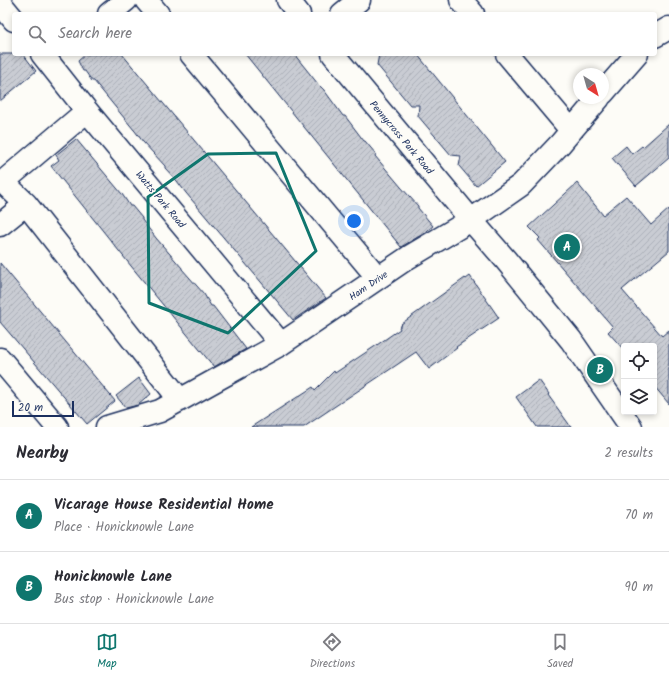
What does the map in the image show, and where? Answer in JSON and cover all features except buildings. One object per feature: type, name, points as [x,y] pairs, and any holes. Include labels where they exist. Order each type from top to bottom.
[{"type":"street","points":[[111,12],[126,0]]},
{"type":"street","points":[[146,0],[156,12]]},
{"type":"street","points":[[288,0],[297,12]]},
{"type":"street","points":[[344,12],[359,0]]},
{"type":"street","points":[[461,0],[471,12]]},
{"type":"street","points":[[0,3],[12,18]]},
{"type":"street","points":[[657,35],[669,28]]},
{"type":"street","points":[[193,56],[378,278]]},
{"type":"street","name":"Pennycross Park Road","points":[[335,56],[571,340],[632,427]]},
{"type":"street","points":[[509,56],[571,130]]},
{"type":"street","points":[[609,86],[635,56]]},
{"type":"street","name":"Watts Park Road","points":[[51,57],[87,110],[281,344]]},
{"type":"street","name":"Ham Drive","points":[[107,427],[160,411],[281,344],[409,257],[471,220],[521,185],[594,104]]},
{"type":"street","points":[[87,110],[3,182],[26,204],[180,400]]},
{"type":"street","points":[[0,225],[26,204]]},
{"type":"street","points":[[0,359],[57,427]]},
{"type":"highlighted area","points":[[276,153],[316,251],[228,333],[149,303],[148,197],[208,154]]},
{"type":"place","name":"Vicarage House Residential Home","points":[[567,247]]},
{"type":"place","name":"Honicknowle Lane","points":[[600,370]]}]
